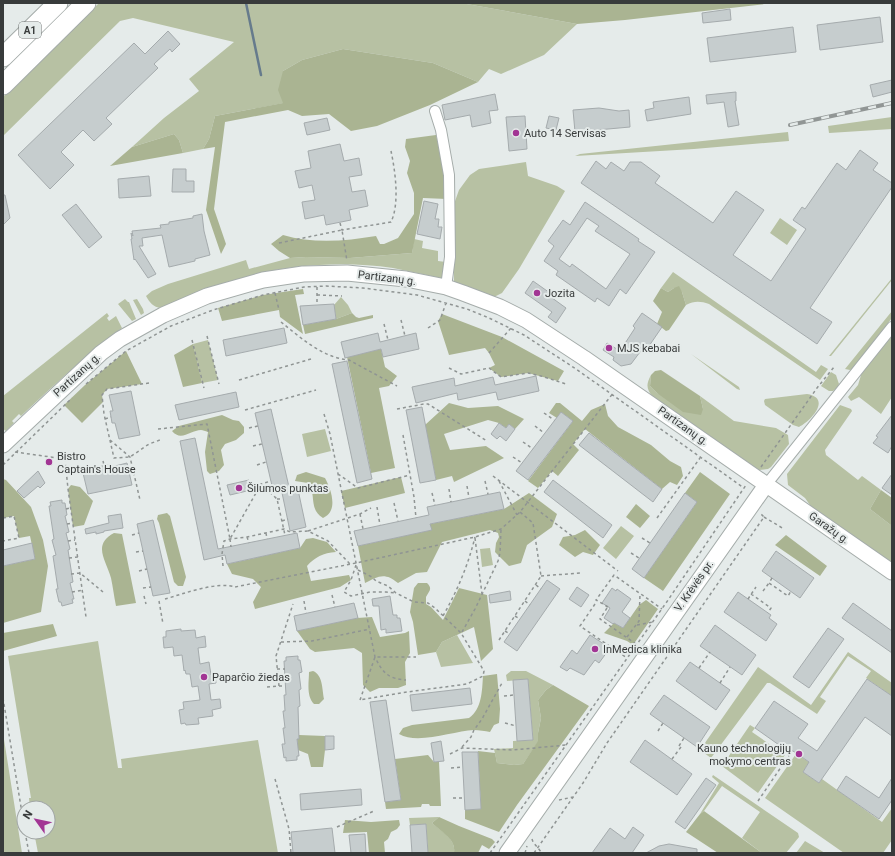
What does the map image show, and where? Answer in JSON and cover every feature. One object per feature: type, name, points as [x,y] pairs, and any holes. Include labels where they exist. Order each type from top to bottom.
[{"type":"highway","points":[[3,41],[49,3]]},
{"type":"highway","name":"A1","points":[[3,57],[58,3]]},
{"type":"highway","name":"A1","points":[[3,85],[86,3]]},
{"type":"street","points":[[435,111],[441,130],[449,175],[450,257],[446,287]]},
{"type":"street","name":"Partizanų g.","points":[[9,448],[101,353],[120,339],[163,315],[207,296],[263,280],[303,274],[347,273],[406,279],[446,287],[482,300],[526,320],[552,336],[616,389],[766,485]]},
{"type":"street","name":"V. Krėvės pr.","points":[[507,853],[766,485],[892,327]]},
{"type":"street","name":"Garažų g.","points":[[766,485],[892,572]]},
{"type":"path","points":[[279,243],[391,222],[394,216],[396,189],[395,168],[391,151]]},
{"type":"path","points":[[340,223],[347,263],[347,273]]},
{"type":"path","points":[[85,385],[126,351],[171,326],[213,310],[263,295],[304,287],[316,287],[363,288],[417,296],[474,312],[511,328],[576,369],[616,389],[700,458],[744,488],[653,622],[490,853]]},
{"type":"path","points":[[316,287],[317,305]]},
{"type":"path","points":[[275,293],[279,310]]},
{"type":"path","points":[[317,295],[342,296]]},
{"type":"path","points":[[428,328],[440,320],[446,303]]},
{"type":"path","points":[[402,320],[405,336]]},
{"type":"path","points":[[281,322],[316,348],[340,360],[349,360],[397,386]]},
{"type":"path","points":[[384,324],[388,340]]},
{"type":"path","points":[[489,353],[511,328]]},
{"type":"path","points":[[208,336],[219,384]]},
{"type":"path","points":[[192,340],[204,388]]},
{"type":"path","points":[[239,380],[311,359]]},
{"type":"path","points":[[760,468],[817,388],[834,367]]},
{"type":"path","points":[[449,368],[461,374],[489,368],[501,378],[528,373],[566,384]]},
{"type":"path","points":[[149,383],[108,389],[102,395],[105,419],[114,458],[130,457],[149,444],[160,440]]},
{"type":"path","points":[[165,599],[218,585],[230,585],[235,587],[356,563],[475,537],[501,529],[520,512],[616,389]]},
{"type":"path","points":[[245,410],[316,390]]},
{"type":"path","points":[[3,465],[9,448],[75,395]]},
{"type":"path","points":[[397,409],[428,404],[487,441]]},
{"type":"path","points":[[544,413],[554,420]]},
{"type":"path","points":[[324,414],[330,434],[375,657],[381,668],[388,675],[397,679],[406,680]]},
{"type":"path","points":[[105,419],[111,417]]},
{"type":"path","points":[[158,429],[207,424],[231,547]]},
{"type":"path","points":[[249,428],[258,426]]},
{"type":"path","points":[[534,426],[544,434]]},
{"type":"path","points":[[403,435],[414,497],[416,518]]},
{"type":"path","points":[[110,440],[130,457],[140,500]]},
{"type":"path","points":[[523,442],[533,449]]},
{"type":"path","points":[[253,446],[262,444]]},
{"type":"path","points":[[9,448],[65,459]]},
{"type":"path","points":[[66,453],[65,459],[70,508],[86,617]]},
{"type":"path","points":[[513,457],[522,463]]},
{"type":"path","points":[[657,518],[700,458]]},
{"type":"path","points":[[103,460],[104,466]]},
{"type":"path","points":[[257,465],[266,462]]},
{"type":"path","points":[[338,474],[358,488],[410,475]]},
{"type":"path","points":[[494,476],[618,571]]},
{"type":"path","points":[[498,480],[517,515]]},
{"type":"path","points":[[230,539],[261,484],[271,481]]},
{"type":"path","points":[[485,481],[488,494]]},
{"type":"path","points":[[261,484],[277,499],[285,535]]},
{"type":"path","points":[[467,486],[469,498]]},
{"type":"path","points":[[449,489],[451,502]]},
{"type":"path","points":[[432,493],[435,505]]},
{"type":"path","points":[[277,499],[283,499]]},
{"type":"path","points":[[394,503],[398,521]]},
{"type":"path","points":[[377,507],[380,525]]},
{"type":"path","points":[[750,507],[784,529]]},
{"type":"path","points":[[66,509],[70,508]]},
{"type":"path","points":[[223,566],[222,554],[224,541],[284,529],[290,532],[308,531],[360,514],[371,508]]},
{"type":"path","points":[[499,640],[541,576],[533,523],[520,512]]},
{"type":"path","points":[[360,514],[363,529]]},
{"type":"path","points":[[3,518],[14,516],[18,538],[3,541]]},
{"type":"path","points":[[534,853],[573,797],[607,743],[764,517]]},
{"type":"path","points":[[282,521],[288,519]]},
{"type":"path","points":[[67,524],[73,523]]},
{"type":"path","points":[[461,633],[498,561],[501,529]]},
{"type":"path","points":[[308,531],[328,541],[350,564]]},
{"type":"path","points":[[132,535],[139,533]]},
{"type":"path","points":[[266,533],[267,539]]},
{"type":"path","points":[[247,537],[249,543]]},
{"type":"path","points":[[475,537],[482,594]]},
{"type":"path","points":[[443,616],[467,567],[475,537]]},
{"type":"path","points":[[642,538],[650,543]]},
{"type":"path","points":[[68,541],[75,540]]},
{"type":"path","points":[[136,552],[143,551]]},
{"type":"path","points":[[631,553],[639,558]]},
{"type":"path","points":[[69,558],[78,557]]},
{"type":"path","points":[[356,563],[351,580],[344,592],[351,596],[386,592],[396,593]]},
{"type":"path","points":[[139,571],[147,569]]},
{"type":"path","points":[[358,570],[414,602],[428,603],[461,633],[484,671],[482,676],[467,684],[360,700],[375,657]]},
{"type":"path","points":[[71,574],[80,573],[103,592]]},
{"type":"path","points":[[541,576],[580,573]]},
{"type":"path","points":[[637,644],[600,619],[604,610],[608,608],[596,600],[614,575],[662,609]]},
{"type":"path","points":[[763,591],[772,578]]},
{"type":"path","points":[[769,583],[788,596],[791,591]]},
{"type":"path","points":[[536,585],[541,589]]},
{"type":"path","points":[[143,588],[151,587]]},
{"type":"path","points":[[748,599],[756,587]]},
{"type":"path","points":[[72,592],[83,590]]},
{"type":"path","points":[[627,637],[639,621],[640,594]]},
{"type":"path","points":[[751,594],[771,608],[768,613]]},
{"type":"path","points":[[332,595],[336,607]]},
{"type":"path","points":[[144,596],[146,604]]},
{"type":"path","points":[[159,601],[163,624]]},
{"type":"path","points":[[304,601],[306,613]]},
{"type":"path","points":[[525,601],[530,604]]},
{"type":"path","points":[[279,686],[276,656],[293,604]]},
{"type":"path","points":[[595,604],[580,626],[627,658]]},
{"type":"path","points":[[515,616],[520,619]]},
{"type":"path","points":[[636,625],[653,622]]},
{"type":"path","points":[[281,642],[312,641],[370,628]]},
{"type":"path","points":[[505,631],[510,634]]},
{"type":"path","points":[[699,668],[710,652]]},
{"type":"path","points":[[375,657],[416,657]]},
{"type":"path","points":[[720,683],[730,667]]},
{"type":"path","points":[[277,669],[285,668]]},
{"type":"path","points":[[450,754],[462,748],[471,737],[502,683]]},
{"type":"path","points":[[267,687],[285,686]]},
{"type":"path","points":[[504,696],[514,695]]},
{"type":"path","points":[[3,698],[20,800]]},
{"type":"path","points":[[505,723],[516,726]]},
{"type":"path","points":[[658,731],[663,723]]},
{"type":"path","points":[[672,759],[684,738]]},
{"type":"path","points":[[462,748],[513,750],[566,744]]},
{"type":"path","points":[[758,801],[792,751]]},
{"type":"path","points":[[451,768],[463,767]]},
{"type":"path","points":[[275,779],[289,829],[291,853]]},
{"type":"path","points":[[558,800],[573,797]]},
{"type":"path","points":[[452,798],[465,798]]},
{"type":"path","points":[[337,827],[374,812]]},
{"type":"path","points":[[532,838],[533,842],[542,853]]},
{"type":"path","points":[[27,840],[29,853]]},
{"type":"green space","points":[[99,3],[461,3],[577,24],[544,55],[501,74],[489,69],[478,82],[433,63],[343,49],[302,60],[283,71],[284,103],[215,116],[209,139],[203,149],[183,153],[179,140],[174,134],[132,147],[164,118],[199,91],[189,79],[234,42],[133,18],[120,21],[3,136],[3,97]]},
{"type":"green space","points":[[461,3],[774,3],[577,24]]},
{"type":"green space","points":[[343,49],[433,63],[478,82],[430,105],[377,126],[351,131],[329,114],[302,116],[288,110],[225,122],[214,209],[226,244],[221,254],[206,210],[215,147],[203,149],[209,139],[215,116],[283,103],[278,90],[283,71],[302,60]]},
{"type":"green space","points":[[892,117],[892,129],[829,133],[828,126]]},
{"type":"green space","points":[[788,132],[789,141],[694,149],[575,156],[580,154]]},
{"type":"green space","points":[[174,134],[179,140],[183,153],[110,166],[132,147]]},
{"type":"green space","points":[[436,135],[445,171],[447,199],[423,198],[412,253],[350,258],[290,258],[271,244],[283,235],[318,241],[376,236],[380,244],[384,244],[398,238],[414,214],[414,193],[407,173],[410,161],[405,147],[406,139]]},
{"type":"green space","points":[[526,162],[528,176],[557,186],[565,191],[519,269],[502,293],[494,297],[454,282],[454,204],[459,190],[470,175],[479,169]]},
{"type":"green space","points":[[780,218],[797,230],[787,245],[770,233]]},
{"type":"green space","points":[[414,239],[423,241],[422,248],[438,251],[438,261],[446,262],[446,274],[441,278],[393,268],[350,264],[307,266],[264,272],[223,284],[161,308],[152,304],[146,296],[152,291],[168,284],[246,260],[249,269],[290,258],[350,258],[412,253]]},
{"type":"green space","points":[[673,272],[816,372],[821,365],[828,369],[820,380],[709,304],[697,302],[686,305],[682,292],[674,288],[668,292],[661,288]]},
{"type":"green space","points":[[892,278],[892,280],[831,356],[829,356]]},
{"type":"green space","points":[[679,286],[686,305],[669,330],[666,331],[657,324],[662,312],[653,301],[661,288],[668,292]]},
{"type":"green space","points":[[303,289],[304,294],[295,295],[303,334],[280,317],[279,310],[222,321],[218,308],[263,295]]},
{"type":"green space","points":[[341,297],[348,305],[352,313],[336,319],[334,305]]},
{"type":"green space","points":[[125,299],[129,302],[136,319],[132,321],[118,304]]},
{"type":"green space","points":[[137,299],[144,313],[141,315],[133,300]]},
{"type":"green space","points":[[892,311],[892,318],[852,369],[845,369]]},
{"type":"green space","points":[[107,313],[109,316],[107,318],[109,321],[116,316],[122,328],[83,360],[21,416],[19,414],[12,421],[14,423],[6,431],[3,429],[3,396]]},
{"type":"green space","points":[[352,313],[359,318],[373,315],[373,318],[305,334],[303,325],[336,319]]},
{"type":"green space","points":[[442,314],[502,337],[564,371],[558,381],[528,373],[501,377],[489,368],[495,365],[485,348],[449,355],[438,321]]},
{"type":"green space","points":[[892,333],[892,397],[881,414],[859,397],[851,401],[848,397],[858,385],[862,372]]},
{"type":"green space","points":[[208,340],[218,380],[202,383],[193,344]]},
{"type":"green space","points":[[193,344],[202,383],[183,387],[174,355]]},
{"type":"green space","points":[[381,349],[385,367],[397,376],[389,386],[379,388],[395,468],[371,473],[347,357]]},
{"type":"green space","points":[[126,351],[142,384],[107,389],[102,395],[103,402],[82,423],[64,405],[85,385]]},
{"type":"green space","points":[[691,354],[739,387],[740,390],[737,389]]},
{"type":"green space","points":[[661,370],[700,396],[703,409],[701,415],[683,412],[650,386],[651,375],[655,371]]},
{"type":"green space","points":[[831,372],[836,375],[839,384],[833,391],[829,391],[821,386]]},
{"type":"green space","points":[[651,375],[650,386],[657,393],[703,409],[700,396],[734,421],[776,428],[788,435],[789,444],[771,467],[768,469],[759,470],[653,397],[648,386],[648,381]]},
{"type":"green space","points":[[807,394],[814,396],[818,400],[819,405],[809,420],[799,427],[793,425],[765,405],[764,401],[765,399]]},
{"type":"green space","points":[[449,403],[468,408],[498,406],[524,419],[515,429],[509,424],[506,428],[499,423],[488,420],[444,434],[450,450],[486,446],[504,458],[454,482],[452,476],[436,480],[425,425]]},
{"type":"green space","points":[[556,403],[560,403],[582,421],[591,410],[605,404],[608,416],[618,427],[651,445],[670,461],[681,467],[683,476],[677,485],[670,482],[662,489],[585,429],[573,444],[579,450],[558,476],[552,471],[538,488],[528,481],[573,421],[561,412],[557,418],[549,413]]},
{"type":"green space","points":[[840,405],[851,409],[852,411],[825,450],[826,455],[858,480],[862,476],[881,490],[870,509],[892,526],[892,565],[812,508],[805,498],[788,485],[787,474]]},
{"type":"green space","points":[[222,415],[239,421],[244,427],[244,433],[236,440],[225,444],[221,450],[224,465],[219,471],[210,474],[207,471],[205,452],[208,432],[197,430],[182,436],[175,434],[172,431],[179,426]]},
{"type":"green space","points":[[325,429],[331,451],[307,457],[302,434]]},
{"type":"green space","points":[[306,472],[325,478],[329,488],[332,500],[331,510],[328,515],[323,518],[318,514],[314,506],[311,487],[308,483],[295,481],[297,475]]},
{"type":"green space","points":[[700,472],[730,494],[663,591],[644,578],[697,502],[685,493]]},
{"type":"green space","points":[[401,477],[405,493],[345,508],[341,491]]},
{"type":"green space","points":[[3,479],[6,480],[31,507],[43,540],[48,566],[41,612],[3,623],[3,566],[35,559],[30,536],[19,538],[14,516],[3,518]]},
{"type":"green space","points":[[71,485],[80,487],[93,501],[84,525],[73,527],[68,489]]},
{"type":"green space","points":[[881,490],[892,498],[892,526],[870,509]]},
{"type":"green space","points":[[529,493],[557,514],[552,527],[527,545],[521,563],[509,566],[495,552],[496,543],[499,537],[498,533],[490,530],[442,542],[427,572],[416,573],[398,583],[389,577],[382,576],[365,583],[358,546],[431,530],[430,524],[504,509]]},
{"type":"green space","points":[[636,504],[650,516],[640,528],[626,517]]},
{"type":"green space","points":[[167,513],[170,516],[186,577],[183,586],[178,586],[174,582],[157,519],[158,515]]},
{"type":"green space","points":[[621,526],[634,536],[616,559],[603,548]]},
{"type":"green space","points":[[585,530],[600,545],[593,555],[583,552],[575,557],[559,545],[563,537],[575,535]]},
{"type":"green space","points":[[114,533],[122,534],[136,603],[116,606],[111,578],[102,553],[102,548],[107,538]]},
{"type":"green space","points":[[786,535],[827,566],[820,576],[775,545]]},
{"type":"green space","points":[[313,538],[327,542],[336,552],[327,553],[320,556],[307,566],[311,581],[349,575],[351,580],[340,587],[255,609],[253,602],[261,587],[253,579],[232,574],[227,564],[300,548],[306,539]]},
{"type":"green space","points":[[490,548],[493,565],[482,567],[480,549]]},
{"type":"green space","points":[[418,583],[427,583],[429,585],[430,588],[426,597],[426,604],[431,607],[443,620],[459,588],[487,595],[493,649],[481,661],[474,627],[442,642],[436,652],[418,655],[410,612],[414,588]]},
{"type":"green space","points":[[646,600],[658,609],[633,645],[627,641],[604,633],[614,623],[623,628],[639,605]]},
{"type":"green space","points":[[372,617],[380,637],[409,631],[410,653],[405,662],[406,685],[398,688],[379,688],[370,692],[363,685],[362,653],[354,648],[315,652],[310,649],[297,631],[357,618]]},
{"type":"green space","points":[[53,624],[57,636],[3,651],[3,633]]},
{"type":"green space","points":[[457,635],[473,663],[441,667],[436,652],[442,642]]},
{"type":"green space","points":[[98,641],[118,768],[122,768],[121,759],[258,740],[278,853],[38,853],[36,840],[56,840],[56,800],[29,800],[29,798],[31,798],[8,656]]},
{"type":"green space","points":[[848,652],[892,683],[892,696],[866,678],[871,671],[848,656],[820,697],[826,701],[817,714],[770,683],[767,683],[711,758],[700,750],[758,667],[811,705]]},
{"type":"green space","points":[[313,671],[319,676],[322,687],[324,699],[319,704],[314,704],[311,701],[309,693],[309,672]]},
{"type":"green space","points":[[511,671],[526,671],[553,685],[546,690],[538,700],[541,718],[538,742],[523,764],[514,765],[497,763],[494,749],[513,748],[513,741],[533,740],[528,679],[507,681],[506,675]]},
{"type":"green space","points":[[497,674],[500,709],[499,723],[494,725],[490,732],[474,730],[426,738],[407,737],[399,734],[403,728],[412,725],[469,718],[477,710],[479,705],[482,694],[483,676]]},
{"type":"green space","points":[[553,685],[589,706],[499,832],[465,819],[465,810],[481,809],[478,751],[495,753],[497,763],[514,765],[523,764],[538,741],[541,718],[538,700],[546,690]]},
{"type":"green space","points":[[750,725],[755,728],[752,732],[785,755],[758,793],[722,766]]},
{"type":"green space","points":[[3,733],[16,815],[16,840],[20,840],[22,853],[3,853]]},
{"type":"green space","points":[[299,735],[325,736],[323,767],[311,767],[308,754],[298,750],[297,739],[299,739]]},
{"type":"green space","points":[[796,754],[809,762],[803,772],[819,783],[822,779],[882,822],[892,808],[892,840],[883,853],[844,853],[765,798]]},
{"type":"green space","points":[[428,755],[434,762],[439,762],[441,806],[422,804],[421,807],[386,809],[385,802],[401,800],[395,759]]},
{"type":"green space","points":[[713,775],[798,833],[799,837],[786,853],[762,853],[742,838],[760,812],[722,786],[704,811],[700,814],[719,783],[712,777]]},
{"type":"green space","points":[[704,811],[762,853],[718,853],[686,832]]},
{"type":"green space","points":[[439,817],[432,823],[451,839],[454,852],[428,853],[426,824],[410,825],[409,818]]},
{"type":"green space","points":[[439,817],[492,839],[495,842],[489,849],[482,845],[478,853],[446,853],[454,852],[454,847],[450,839],[432,823]]},
{"type":"green space","points":[[345,820],[371,822],[399,820],[400,825],[397,829],[391,832],[388,839],[384,842],[385,853],[369,853],[367,832],[343,833]]},
{"type":"green space","points":[[805,841],[825,853],[796,853]]},
{"type":"building","points":[[730,9],[731,20],[703,23],[702,13]]},
{"type":"building","points":[[880,17],[883,42],[820,50],[817,25]]},
{"type":"building","points":[[793,27],[796,52],[710,62],[707,38]]},
{"type":"building","points":[[168,31],[180,44],[172,52],[170,49],[154,64],[158,68],[106,118],[112,124],[94,141],[83,130],[61,152],[74,165],[50,189],[18,155],[134,43],[145,54]]},
{"type":"building","points":[[892,80],[892,92],[873,97],[870,85]]},
{"type":"building","points":[[736,92],[735,101],[739,125],[728,127],[724,102],[707,104],[706,95]]},
{"type":"building","points":[[495,94],[498,110],[489,111],[491,123],[472,127],[470,115],[445,120],[442,105]]},
{"type":"building","points":[[689,97],[691,114],[647,121],[645,110],[654,108],[653,102]]},
{"type":"building","points":[[599,108],[619,111],[629,110],[630,127],[575,132],[573,110]]},
{"type":"building","points":[[525,116],[527,149],[509,151],[506,117]]},
{"type":"building","points":[[549,116],[559,118],[556,130],[546,128]]},
{"type":"building","points":[[327,118],[330,130],[307,135],[304,123]]},
{"type":"building","points":[[340,144],[344,161],[359,158],[362,175],[349,177],[352,192],[365,190],[368,206],[349,210],[351,220],[326,225],[324,215],[305,219],[302,202],[315,200],[312,185],[299,188],[295,171],[311,168],[308,151]]},
{"type":"building","points":[[860,150],[878,163],[873,170],[892,183],[892,187],[810,308],[832,322],[817,344],[581,183],[596,161],[606,169],[611,162],[624,171],[630,162],[641,162],[660,176],[655,183],[713,223],[736,191],[764,210],[733,255],[771,281],[806,229],[793,220],[802,207],[805,209],[837,163],[846,170]]},
{"type":"building","points":[[173,169],[186,169],[186,181],[194,181],[194,192],[172,192]]},
{"type":"building","points":[[149,176],[151,196],[119,198],[118,179]]},
{"type":"building","points":[[3,195],[5,195],[10,218],[3,225]]},
{"type":"building","points":[[424,201],[438,204],[435,219],[439,219],[438,227],[442,227],[440,239],[417,234]]},
{"type":"building","points":[[585,202],[639,239],[638,241],[655,252],[626,294],[620,289],[609,306],[597,298],[595,302],[556,275],[558,271],[544,261],[554,246],[548,241],[563,220],[570,225]],"holes":[[[587,218],[599,226],[595,231],[630,254],[606,289],[572,264],[570,267],[559,259]]]},
{"type":"building","points":[[76,204],[102,237],[89,248],[62,215]]},
{"type":"building","points":[[202,214],[204,231],[210,255],[195,259],[195,261],[169,267],[162,235],[142,238],[143,246],[139,246],[156,274],[148,278],[135,259],[134,260],[131,239],[131,233],[133,236],[132,231],[161,228],[160,225],[193,218],[193,216]]},
{"type":"building","points":[[533,281],[550,293],[548,295],[566,308],[556,323],[548,317],[552,312],[525,293]]},
{"type":"building","points":[[334,304],[336,319],[303,325],[300,306]]},
{"type":"building","points":[[642,313],[662,327],[649,346],[646,344],[631,364],[621,366],[613,360],[614,357],[603,350],[607,343],[620,351],[635,328],[633,326]]},
{"type":"building","points":[[284,328],[287,343],[226,356],[223,340]]},
{"type":"building","points":[[378,333],[380,342],[416,333],[419,349],[383,357],[381,349],[345,358],[341,342]]},
{"type":"building","points":[[347,361],[372,479],[357,483],[332,364]]},
{"type":"building","points":[[536,376],[539,391],[498,400],[496,392],[458,400],[457,393],[416,403],[412,387],[454,378],[455,386],[493,377],[495,385]]},
{"type":"building","points":[[131,391],[140,435],[119,439],[115,423],[112,423],[110,411],[113,411],[109,395]]},
{"type":"building","points":[[236,392],[239,407],[179,420],[175,405]]},
{"type":"building","points":[[422,407],[436,480],[420,483],[406,410]]},
{"type":"building","points":[[271,409],[289,487],[297,485],[306,527],[290,531],[281,488],[273,490],[255,413]]},
{"type":"building","points":[[561,412],[573,421],[528,480],[516,471]]},
{"type":"building","points":[[892,415],[892,446],[888,453],[873,443],[878,437],[876,436]]},
{"type":"building","points":[[499,423],[506,428],[509,424],[515,429],[506,441],[500,436],[497,439],[491,434]]},
{"type":"building","points":[[589,433],[662,489],[653,502],[579,445]]},
{"type":"building","points":[[195,438],[218,549],[297,533],[300,548],[227,564],[225,555],[204,560],[180,441]]},
{"type":"building","points":[[127,463],[132,485],[88,494],[83,473],[111,464],[111,467]]},
{"type":"building","points":[[38,471],[45,483],[40,488],[38,486],[24,498],[17,491]]},
{"type":"building","points":[[892,474],[892,495],[882,488]]},
{"type":"building","name":"Šilumos punktas","points":[[249,480],[251,490],[230,495],[227,485]]},
{"type":"building","points":[[553,480],[612,525],[603,538],[544,492]]},
{"type":"building","points":[[500,492],[504,509],[430,524],[432,530],[358,546],[354,531],[429,515],[427,507]]},
{"type":"building","points":[[685,493],[697,502],[644,578],[632,569]]},
{"type":"building","points":[[62,500],[62,503],[65,503],[67,515],[65,516],[69,532],[66,533],[70,549],[68,550],[73,582],[70,583],[74,599],[72,599],[73,603],[62,606],[61,602],[59,602],[56,589],[58,589],[53,556],[56,555],[52,540],[54,539],[49,506],[51,506],[50,502]]},
{"type":"building","points":[[121,514],[123,528],[96,534],[96,532],[86,534],[85,529],[109,523],[108,516]]},
{"type":"building","points":[[153,520],[170,593],[153,596],[137,524]]},
{"type":"building","points":[[32,543],[35,559],[3,566],[3,550]]},
{"type":"building","points":[[776,551],[814,578],[800,598],[762,571]]},
{"type":"building","points":[[547,580],[560,589],[517,651],[504,642]]},
{"type":"building","points":[[577,587],[589,595],[581,607],[569,599]]},
{"type":"building","points":[[612,588],[616,591],[617,589],[631,599],[622,612],[630,618],[623,628],[604,618],[610,608],[602,603]]},
{"type":"building","points":[[510,591],[511,600],[490,603],[489,595]]},
{"type":"building","points":[[738,592],[771,615],[769,618],[777,624],[766,641],[724,612]]},
{"type":"building","points":[[390,596],[393,615],[397,615],[397,618],[400,618],[402,631],[386,633],[386,629],[381,630],[379,606],[373,606],[372,599]]},
{"type":"building","points":[[354,603],[358,618],[297,631],[294,616]]},
{"type":"building","points":[[853,603],[892,631],[892,653],[842,618]]},
{"type":"building","points":[[715,625],[756,655],[742,675],[700,646]]},
{"type":"building","points":[[828,628],[844,639],[809,688],[793,677]]},
{"type":"building","name":"Paparčio žiedas","points":[[181,629],[181,631],[195,630],[196,638],[205,636],[206,647],[198,648],[200,664],[209,662],[211,675],[215,674],[216,683],[209,684],[211,700],[220,699],[221,708],[212,710],[213,716],[198,718],[199,724],[181,724],[179,710],[184,709],[183,702],[200,700],[198,686],[192,687],[190,674],[186,674],[185,670],[184,671],[182,655],[174,656],[173,647],[164,648],[163,637],[166,637],[166,631]]},
{"type":"building","points":[[590,635],[610,648],[599,663],[595,660],[584,675],[570,668],[567,671],[560,667],[572,650],[577,654]]},
{"type":"building","points":[[298,656],[302,672],[299,673],[301,689],[299,690],[300,706],[298,707],[299,739],[297,739],[299,756],[297,756],[297,760],[286,761],[286,757],[284,758],[282,744],[285,744],[283,728],[285,728],[283,711],[285,711],[284,695],[286,695],[284,661],[286,661],[286,657]]},
{"type":"building","points":[[690,662],[730,690],[716,710],[676,681]]},
{"type":"building","points":[[528,679],[533,740],[517,741],[513,680]]},
{"type":"building","points":[[867,679],[892,696],[892,736],[865,717],[819,783],[803,772],[809,762],[790,749],[789,752],[755,728],[774,701],[808,724],[798,738],[817,751]]},
{"type":"building","points":[[470,688],[472,704],[412,711],[410,695]]},
{"type":"building","points":[[664,695],[710,727],[697,747],[650,714]]},
{"type":"building","points":[[386,700],[401,800],[385,802],[370,702]]},
{"type":"building","points":[[325,736],[334,736],[334,749],[325,750]]},
{"type":"building","points":[[645,740],[692,774],[677,795],[630,762]]},
{"type":"building","points":[[441,741],[444,761],[434,762],[431,743]]},
{"type":"building","points":[[462,752],[478,752],[481,809],[465,810]]},
{"type":"building","points":[[846,776],[879,798],[892,778],[892,800],[879,819],[837,790]]},
{"type":"building","points":[[706,778],[716,785],[685,829],[675,822]]},
{"type":"building","points":[[361,789],[362,805],[301,810],[300,794]]},
{"type":"building","points":[[426,824],[428,853],[412,853],[410,825]]},
{"type":"building","points":[[633,827],[644,835],[632,853],[592,853],[610,828],[625,839]]},
{"type":"building","points":[[332,828],[335,853],[293,853],[291,832]]},
{"type":"building","points":[[365,834],[366,853],[351,853],[349,835]]},
{"type":"building","points":[[669,844],[697,849],[697,853],[646,853],[659,846]]},
{"type":"waterway","points":[[246,3],[261,75]]},
{"type":"railway","points":[[790,125],[892,103]]},
{"type":"place","name":"Auto 14 Servisas","points":[[516,133]]},
{"type":"place","name":"Jozita","points":[[537,293]]},
{"type":"place","name":"MJS kebabai","points":[[609,348]]},
{"type":"place","name":"Bistro Captain's House","points":[[49,462]]},
{"type":"place","name":"Šilumos punktas","points":[[239,488]]},
{"type":"place","name":"InMedica klinika","points":[[595,649]]},
{"type":"place","name":"Paparčio žiedas","points":[[204,677]]},
{"type":"place","name":"Kauno technologijų mokymo centras","points":[[799,754]]}]
